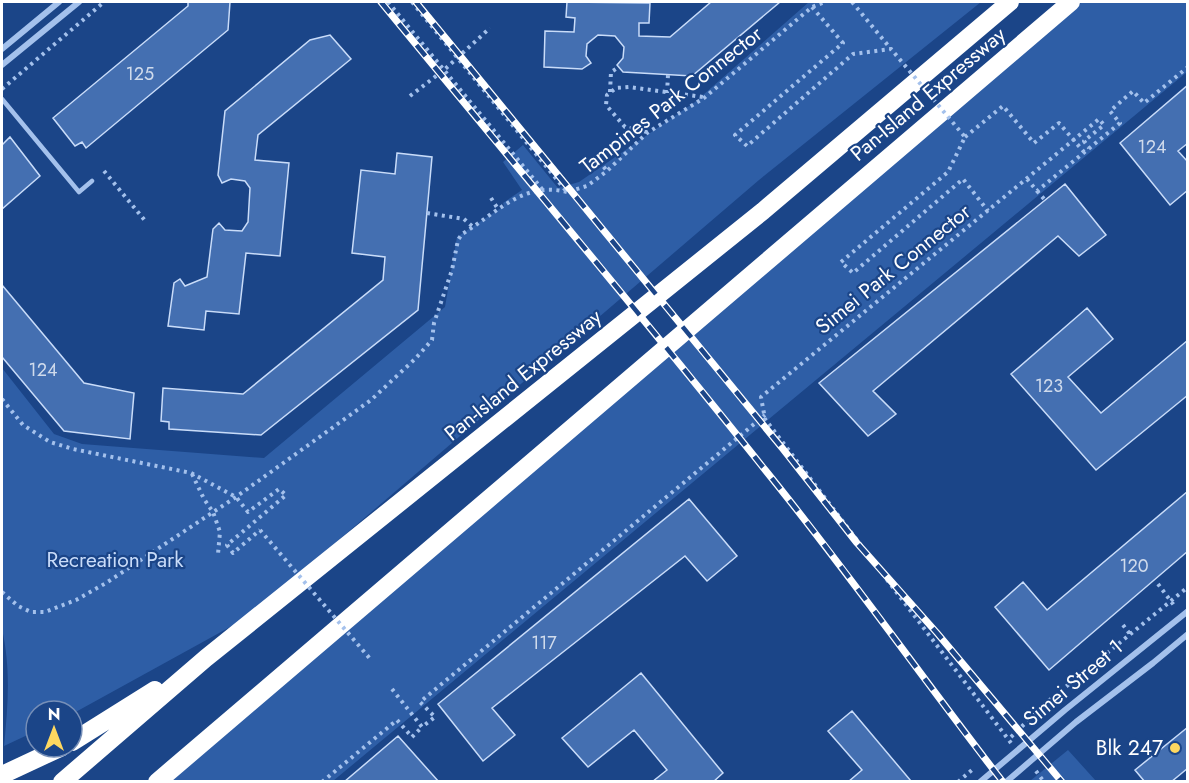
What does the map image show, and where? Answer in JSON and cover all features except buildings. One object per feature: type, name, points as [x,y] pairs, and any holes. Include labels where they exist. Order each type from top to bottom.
[{"type":"highway","name":"Pan-Island Expressway","points":[[62,782],[206,658],[763,211],[1010,2]]},
{"type":"highway","name":"Pan-Island Expressway","points":[[158,782],[1071,2]]},
{"type":"highway","points":[[84,734],[206,658]]},
{"type":"highway","points":[[2,775],[36,759]]},
{"type":"street","points":[[2,49],[59,2]]},
{"type":"street","points":[[2,66],[79,2]]},
{"type":"street","name":"Simei Street 1","points":[[980,782],[1188,611]]},
{"type":"street","name":"Simei Street 1","points":[[1006,782],[1076,722],[1188,634]]},
{"type":"lane","points":[[2,99],[79,192],[92,181]]},
{"type":"path","points":[[2,89],[104,2]]},
{"type":"path","points":[[388,2],[542,189]]},
{"type":"path","name":"Tampines Park Connector","points":[[412,2],[567,192],[587,186],[607,171],[647,133],[704,98],[812,7],[825,2]]},
{"type":"path","points":[[852,2],[965,137],[1003,106],[1034,143],[1059,123],[1084,152]]},
{"type":"path","points":[[812,7],[843,43],[735,135],[747,146],[853,54],[891,49]]},
{"type":"path","points":[[410,96],[459,58],[490,28]]},
{"type":"path","points":[[610,93],[611,72],[619,67]]},
{"type":"path","points":[[1037,191],[1120,123],[1110,111],[1133,91],[1144,103],[1188,67]]},
{"type":"path","points":[[667,93],[668,75]]},
{"type":"path","points":[[647,133],[625,127],[606,105],[607,95],[616,88],[629,87],[704,98]]},
{"type":"path","points":[[988,211],[1100,119],[1104,124],[1084,141],[1089,148]]},
{"type":"path","name":"Simei Park Connector","points":[[765,415],[761,397],[988,211],[963,179],[853,273],[842,262],[948,172],[965,137]]},
{"type":"path","points":[[599,161],[607,171]]},
{"type":"path","points":[[104,171],[147,223]]},
{"type":"path","points":[[1027,179],[1045,200]]},
{"type":"path","points":[[2,592],[18,606],[31,612],[45,612],[59,607],[106,583],[236,496],[371,400],[432,340],[434,323],[452,270],[458,240],[462,234],[520,196],[551,188],[567,192]]},
{"type":"path","points":[[491,198],[498,209]]},
{"type":"path","points":[[427,213],[464,219],[472,227]]},
{"type":"path","points":[[2,399],[23,425],[50,442],[73,449],[191,473],[236,496],[248,512],[279,489],[286,495],[227,545],[233,553],[260,530],[372,661]]},
{"type":"path","points":[[322,782],[397,720],[412,737],[435,717],[420,702],[765,415],[765,419],[1019,750]]},
{"type":"path","points":[[191,473],[213,512],[220,532],[218,554]]},
{"type":"path","points":[[1158,584],[1171,601]]},
{"type":"path","points":[[1000,746],[1046,703],[1188,587]]},
{"type":"path","points":[[1123,625],[1130,634]]},
{"type":"path","points":[[392,689],[422,727]]},
{"type":"path","points":[[1029,763],[1044,782]]},
{"type":"path","points":[[958,782],[975,767]]},
{"type":"green space","name":"Recreation Park","points":[[809,2],[981,2],[759,180],[250,616],[84,707],[84,699],[24,699],[24,737],[4,746],[8,688],[7,659],[2,629],[2,368],[54,434],[82,444],[264,458],[445,307],[457,237],[504,206],[503,203],[522,190],[503,162],[523,145],[558,188],[579,182],[695,102]]},
{"type":"green space","points":[[1082,2],[1187,2],[1187,72],[333,781],[161,782]]},
{"type":"green space","points":[[1068,750],[1096,781],[1030,781]]},
{"type":"railway","points":[[381,2],[671,353],[796,509],[1003,782]]},
{"type":"railway","points":[[416,2],[783,449],[857,543],[937,633],[1062,782]]},
{"type":"place","name":"Blk 247","points":[[1175,748]]}]
